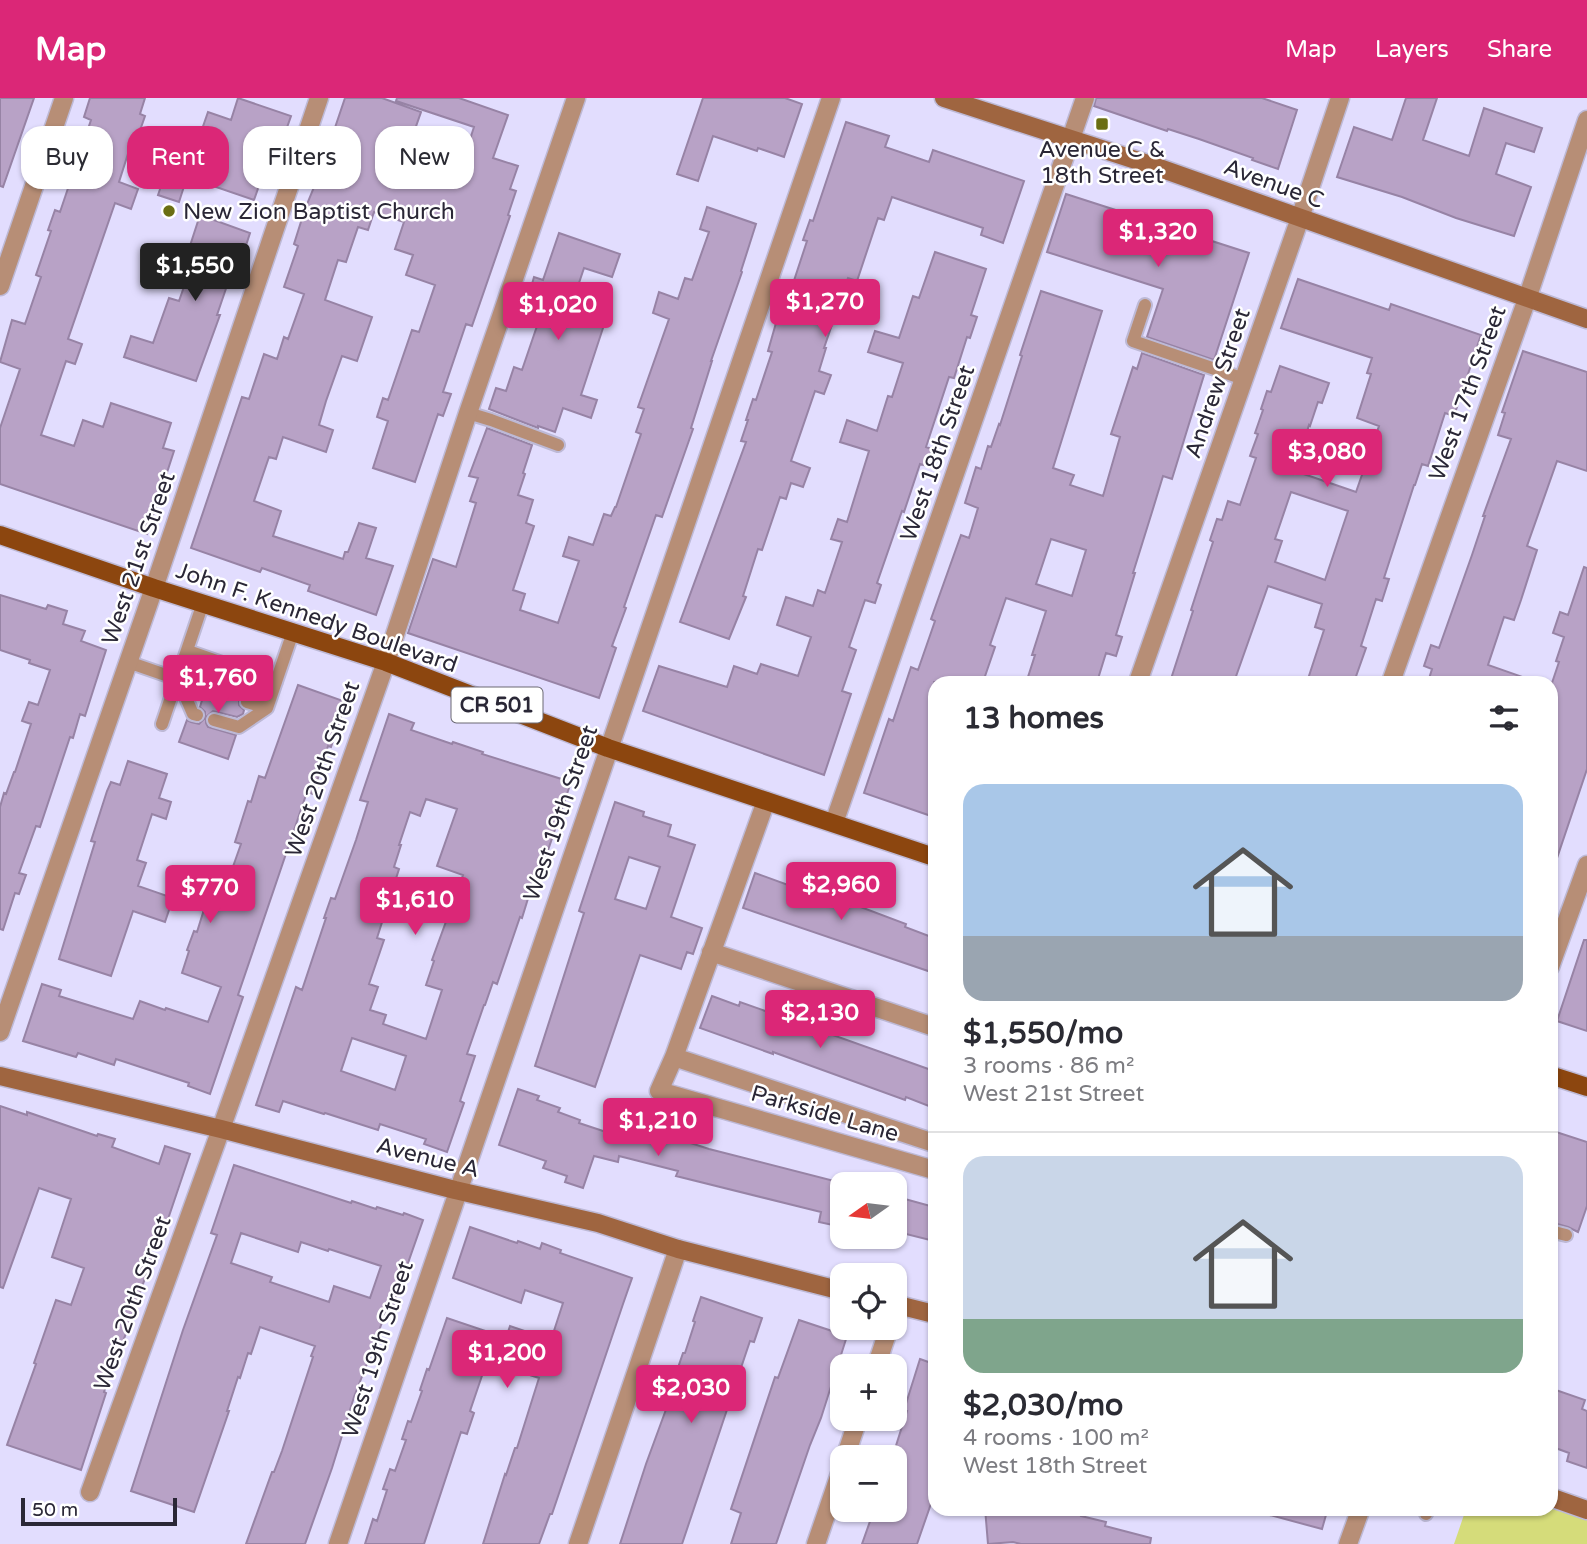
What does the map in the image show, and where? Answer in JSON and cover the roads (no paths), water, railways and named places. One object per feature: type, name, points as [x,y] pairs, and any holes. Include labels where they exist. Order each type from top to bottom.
[{"type":"main road","name":"John F. Kennedy Boulevard","points":[[0,535],[154,588],[386,662],[608,748],[928,856]]},
{"type":"main road","points":[[1558,1078],[1587,1087]]},
{"type":"street","points":[[0,286],[64,98]]},
{"type":"street","name":"West 21st Street","points":[[0,1032],[154,588],[319,98]]},
{"type":"street","name":"West 20th Street","points":[[90,1492],[386,662],[576,98]]},
{"type":"street","name":"West 19th Street","points":[[338,1544],[455,1190],[831,98]]},
{"type":"street","name":"Avenue C","points":[[944,98],[1072,138],[1587,319]]},
{"type":"street","name":"West 18th Street","points":[[834,823],[1085,98]]},
{"type":"street","name":"Andrew Street","points":[[1140,676],[1340,98]]},
{"type":"street","name":"West 17th Street","points":[[1393,676],[1527,299],[1587,120]]},
{"type":"street","name":"Parkside Lane","points":[[765,801],[674,1057],[659,1091],[928,1168]]},
{"type":"street","points":[[1558,945],[1587,865]]},
{"type":"street","points":[[711,952],[928,1025]]},
{"type":"street","name":"Parkside Lane","points":[[674,1057],[928,1141]]},
{"type":"street","name":"Avenue A","points":[[0,1076],[598,1223],[678,1249],[830,1288]]},
{"type":"street","points":[[578,1544],[678,1249]]},
{"type":"street","points":[[907,1310],[928,1313]]},
{"type":"street","points":[[1558,1500],[1587,1510]]},
{"type":"street","points":[[816,1544],[830,1503]]},
{"type":"street","points":[[1348,1544],[1358,1516]]},
{"type":"lane","points":[[1145,305],[1133,341],[1244,379]]},
{"type":"lane","points":[[468,413],[558,445]]},
{"type":"lane","points":[[162,724],[203,603]]},
{"type":"lane","points":[[214,720],[239,727],[267,708],[293,632]]},
{"type":"lane","points":[[188,651],[276,682]]},
{"type":"lane","points":[[128,662],[206,689]]},
{"type":"lane","points":[[178,679],[193,714],[197,715]]},
{"type":"lane","points":[[247,702],[267,708]]},
{"type":"lane","points":[[1558,1233],[1566,1235]]},
{"type":"place","name":"Avenue C & 18th Street","points":[[1102,124]]},
{"type":"place","name":"New Zion Baptist Church","points":[[169,211]]}]
